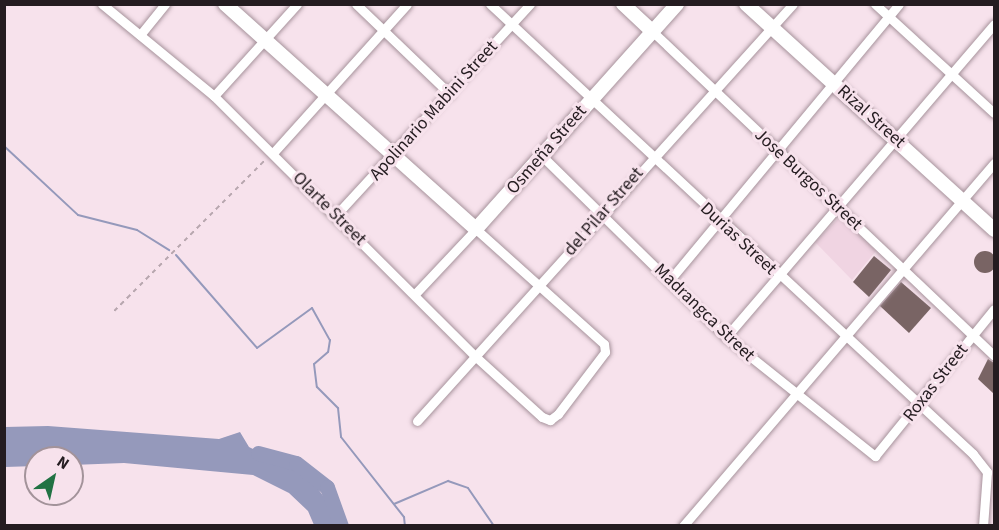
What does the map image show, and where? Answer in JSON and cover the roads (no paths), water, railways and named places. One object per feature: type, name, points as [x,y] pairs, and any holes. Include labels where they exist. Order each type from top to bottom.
[{"type":"street","name":"Olarte Street","points":[[102,4],[214,96],[476,357],[550,420],[605,347],[539,285]]},
{"type":"street","points":[[140,35],[165,4]]},
{"type":"street","points":[[225,4],[539,285]]},
{"type":"street","points":[[214,96],[297,4]]},
{"type":"street","points":[[356,4],[450,94]]},
{"type":"street","points":[[273,153],[328,96],[407,4]]},
{"type":"street","name":"Durias Street","points":[[490,4],[719,222],[919,405],[987,472],[983,525]]},
{"type":"street","name":"Apolinario Mabini Street","points":[[336,215],[395,155],[530,4]]},
{"type":"street","name":"Jose Burgos Street","points":[[623,4],[994,355]]},
{"type":"street","name":"Osmeña Street","points":[[415,294],[477,229],[677,4]]},
{"type":"street","name":"Rizal Street","points":[[746,4],[994,230]]},
{"type":"street","name":"del Pilar Street","points":[[417,421],[651,158],[715,92],[793,4]]},
{"type":"street","points":[[875,4],[994,113]]},
{"type":"street","points":[[669,281],[899,4]]},
{"type":"street","points":[[726,337],[838,209],[994,24]]},
{"type":"street","name":"Madrangca Street","points":[[542,156],[726,337],[792,394],[878,456]]},
{"type":"street","points":[[683,525],[842,335],[963,201],[994,163]]},
{"type":"street","name":"Roxas Street","points":[[878,456],[994,309]]},
{"type":"water","points":[[48,426],[219,439],[240,432],[249,447],[309,477],[345,525],[314,525],[308,511],[289,493],[253,475],[124,463],[84,465],[84,446],[24,446],[24,466],[5,467],[5,427]]},
{"type":"waterway","points":[[4,146],[78,215],[137,230],[169,250]]},
{"type":"waterway","points":[[176,255],[257,348],[312,308],[330,340],[328,352],[314,364],[317,387],[338,408],[341,437],[404,517],[405,526]]},
{"type":"waterway","points":[[258,453],[296,463],[327,487],[341,526]]},
{"type":"waterway","points":[[394,504],[448,481],[468,488],[494,526]]}]
